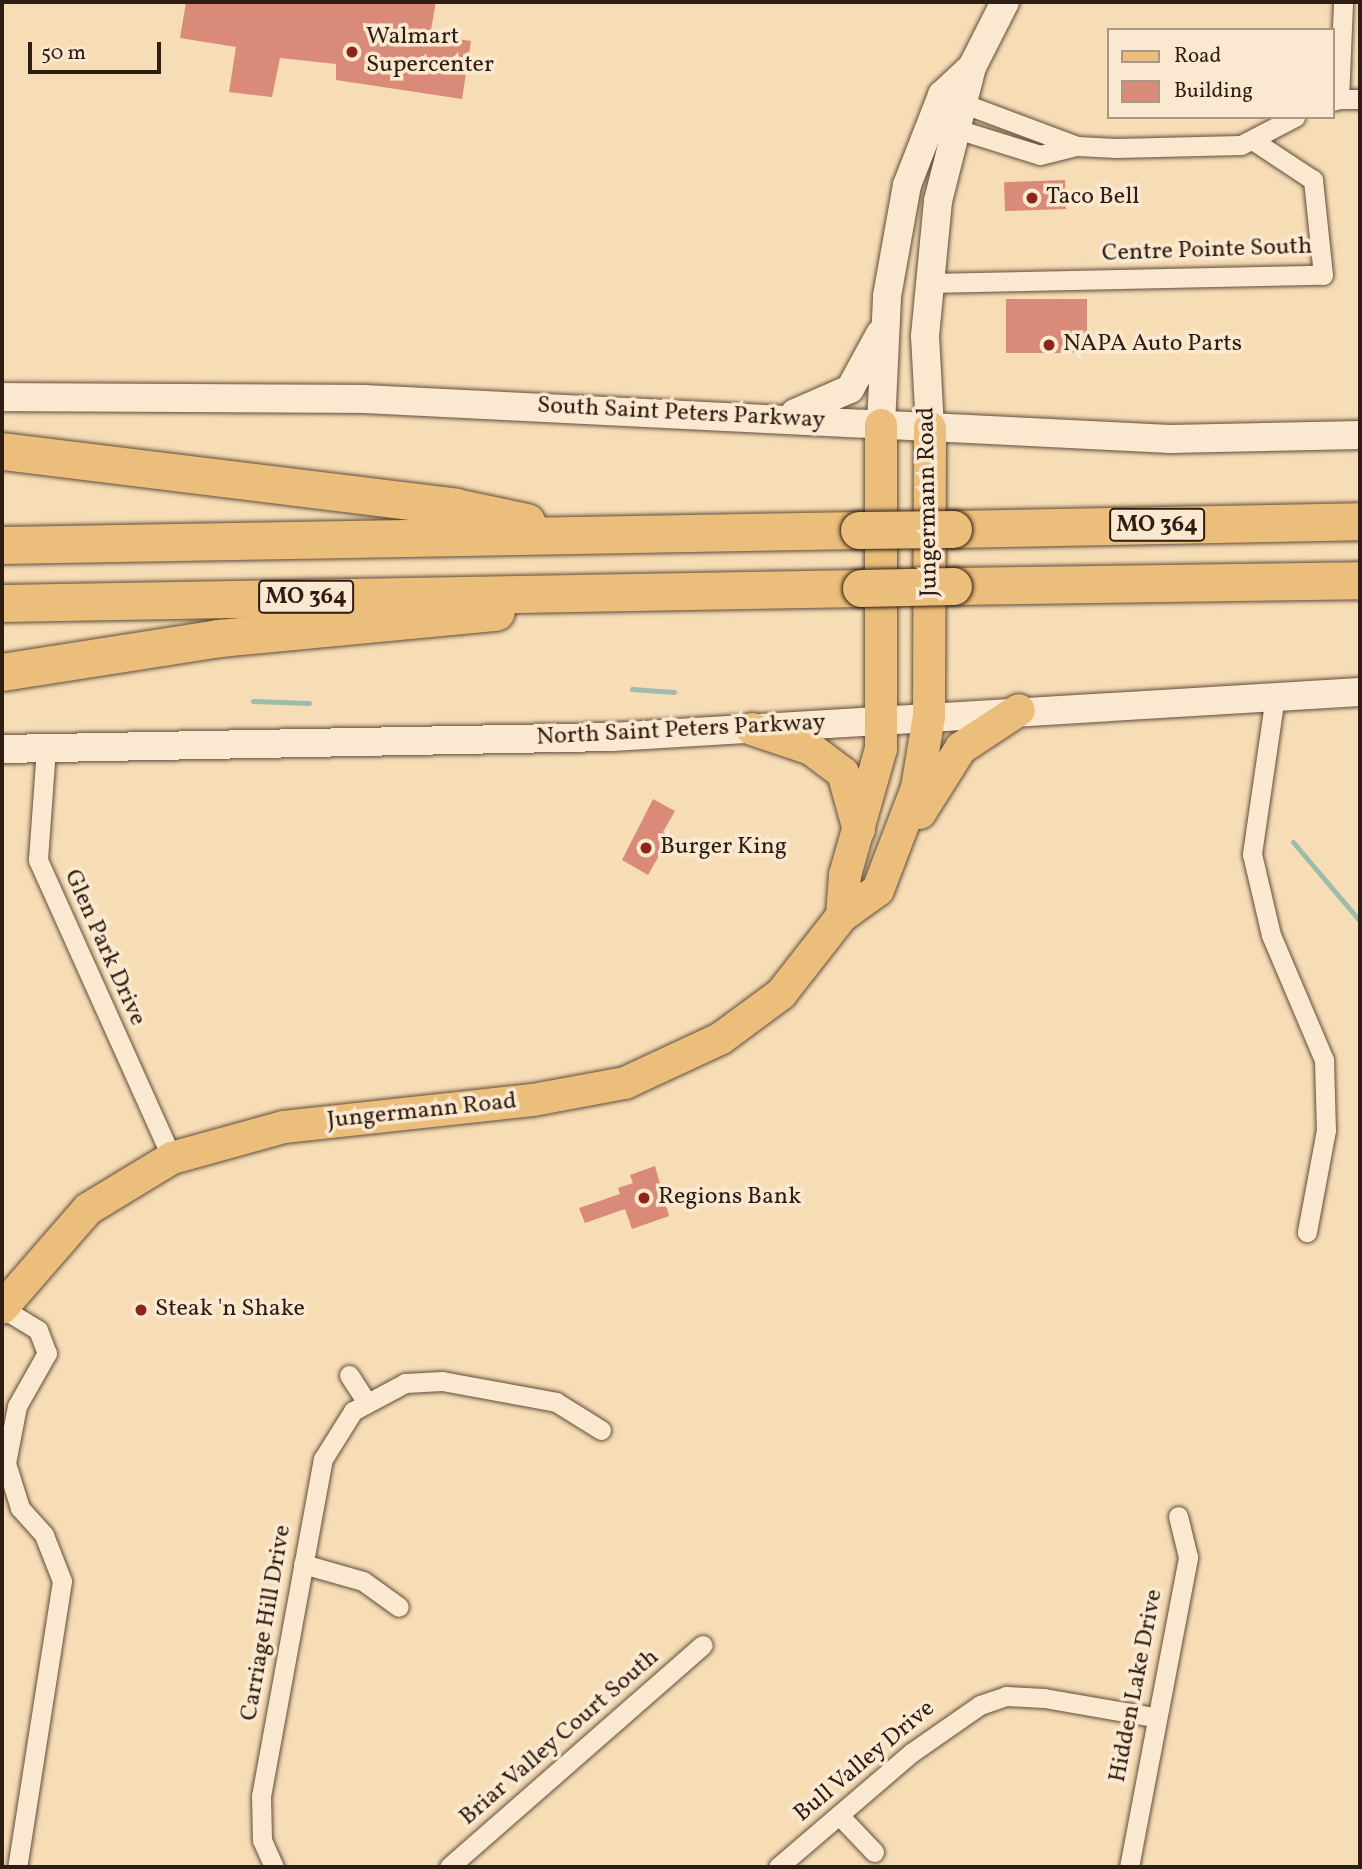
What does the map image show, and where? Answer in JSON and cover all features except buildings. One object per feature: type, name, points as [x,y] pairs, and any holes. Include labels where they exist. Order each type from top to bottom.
[{"type":"highway","points":[[2,451],[456,507],[585,535]]},
{"type":"highway","name":"MO 364","points":[[2,545],[1360,522]]},
{"type":"highway","name":"MO 364","points":[[2,603],[1360,580]]},
{"type":"highway","points":[[2,672],[232,636],[446,621],[611,592]]},
{"type":"main road","name":"Jungermann Road","points":[[842,916],[845,875],[859,841],[875,786],[881,720],[881,425],[885,325],[907,185],[949,112],[1005,2]]},
{"type":"main road","name":"Jungermann Road","points":[[2,1308],[88,1209],[172,1158],[252,1132],[533,1100],[625,1083],[690,1055],[751,1018],[814,959],[842,916],[878,890],[906,829],[929,716],[930,428],[927,283],[949,112]]},
{"type":"main road","points":[[781,418],[850,389],[885,325]]},
{"type":"main road","name":"South Saint Peters Parkway","points":[[2,397],[364,399],[1170,439],[1360,435]]},
{"type":"main road","name":"North Saint Peters Parkway","points":[[2,749],[752,729],[1019,710],[1360,691]]},
{"type":"main road","points":[[906,829],[934,798],[961,748],[1019,710]]},
{"type":"main road","points":[[752,729],[811,748],[843,773],[858,810],[859,841]]},
{"type":"street","points":[[1342,2],[1335,100],[1360,99]]},
{"type":"street","points":[[949,112],[1040,155],[1077,146],[1222,147],[1254,141],[1292,119]]},
{"type":"street","points":[[949,112],[1077,146]]},
{"type":"street","name":"Centre Pointe South","points":[[927,283],[1323,275],[1313,180],[1254,141]]},
{"type":"street","points":[[1275,696],[1252,854],[1271,935],[1324,1060],[1326,1130],[1307,1232]]},
{"type":"street","name":"Glen Park Drive","points":[[46,748],[38,860],[77,958],[172,1158]]},
{"type":"street","points":[[2,1308],[38,1330],[47,1353],[17,1406],[6,1463],[20,1508],[44,1535],[62,1581],[17,1867]]},
{"type":"street","points":[[349,1375],[367,1402]]},
{"type":"street","name":"Carriage Hill Drive","points":[[274,1867],[262,1840],[261,1796],[323,1459],[354,1411],[405,1383],[442,1381],[556,1402],[601,1430]]},
{"type":"street","name":"Hidden Lake Drive","points":[[1129,1867],[1154,1717],[1188,1557],[1178,1516]]},
{"type":"street","points":[[303,1564],[363,1581],[399,1607]]},
{"type":"street","name":"Briar Valley Court South","points":[[449,1867],[703,1645]]},
{"type":"street","name":"Bull Valley Drive","points":[[778,1867],[956,1717],[1006,1696],[1154,1717]]},
{"type":"street","points":[[839,1815],[874,1853]]},
{"type":"waterway","points":[[632,689],[674,692]]},
{"type":"waterway","points":[[253,701],[309,703]]},
{"type":"waterway","points":[[1293,842],[1360,921]]},
{"type":"place","name":"Walmart Supercenter","points":[[352,52]]},
{"type":"place","name":"Taco Bell","points":[[1032,198]]},
{"type":"place","name":"NAPA Auto Parts","points":[[1049,345]]},
{"type":"place","name":"Burger King","points":[[646,848]]},
{"type":"place","name":"Regions Bank","points":[[644,1198]]},
{"type":"place","name":"Steak 'n Shake","points":[[141,1310]]}]
